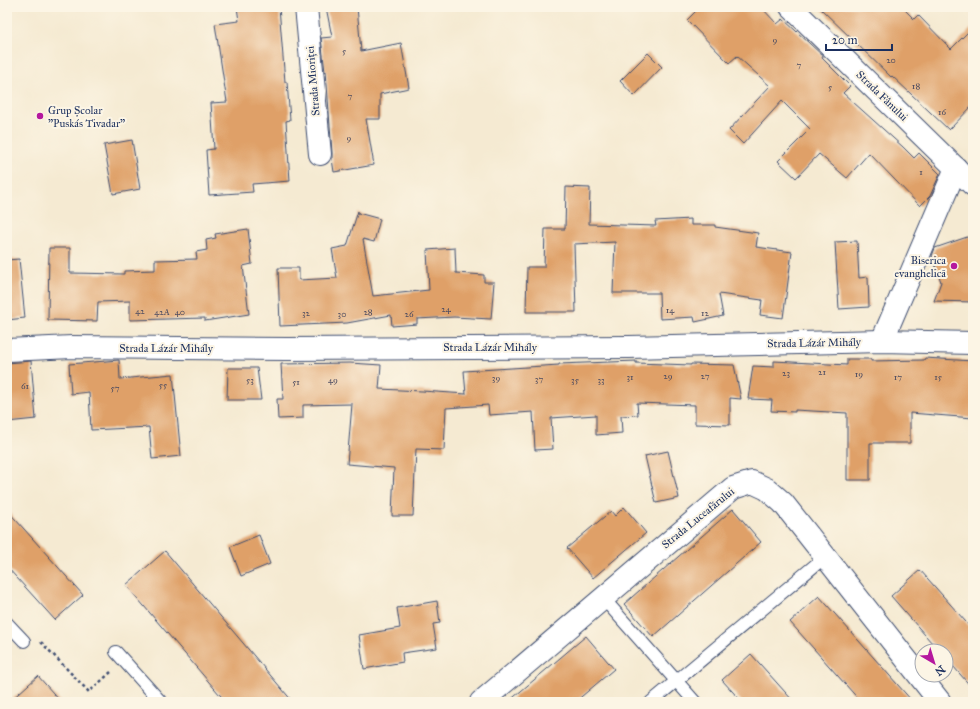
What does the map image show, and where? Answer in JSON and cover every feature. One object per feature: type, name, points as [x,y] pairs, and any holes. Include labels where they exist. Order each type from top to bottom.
[{"type":"street","name":"Strada Mioriței","points":[[306,7],[320,154]]},
{"type":"street","name":"Strada Fânului","points":[[791,7],[973,185]]},
{"type":"street","points":[[882,341],[956,168]]},
{"type":"street","name":"Strada Lázár Mihály","points":[[7,350],[72,347],[629,347],[882,341],[973,343]]},
{"type":"street","name":"Strada Luceafărului","points":[[481,702],[733,488],[752,482],[767,488],[783,503],[940,702]]},
{"type":"lane","points":[[651,702],[826,556]]},
{"type":"lane","points":[[603,598],[695,702]]},
{"type":"lane","points":[[7,623],[24,641]]},
{"type":"lane","points":[[120,656],[161,702]]},
{"type":"path","points":[[24,641],[32,633],[89,692],[120,656]]},
{"type":"building","points":[[237,7],[279,7],[285,82],[287,82],[290,120],[286,121],[290,181],[252,184],[253,192],[209,195],[206,150],[214,149],[211,103],[227,102],[215,24],[239,21]]},
{"type":"building","points":[[326,7],[357,7],[361,51],[401,43],[409,88],[380,94],[380,119],[366,119],[374,165],[334,172],[326,71],[325,72],[321,38],[332,37]]},
{"type":"building","points":[[700,7],[761,7],[777,24],[783,19],[823,56],[822,58],[850,86],[843,93],[914,158],[919,153],[940,174],[930,196],[920,206],[869,153],[847,178],[819,154],[796,178],[778,161],[810,129],[782,101],[743,144],[729,130],[770,86],[737,56],[729,63],[687,20]]},
{"type":"building","points":[[819,7],[902,7],[914,19],[918,15],[951,49],[973,27],[973,105],[949,130],[892,76],[891,77]]},
{"type":"building","points":[[648,53],[662,67],[634,96],[620,81]]},
{"type":"building","points":[[132,140],[140,189],[113,194],[104,145]]},
{"type":"building","points":[[566,187],[590,188],[589,224],[656,226],[655,221],[691,219],[691,225],[715,225],[715,227],[758,233],[756,247],[792,252],[783,318],[760,315],[762,300],[719,294],[723,316],[695,322],[694,317],[660,319],[659,293],[613,293],[615,242],[574,244],[576,312],[526,312],[527,267],[544,267],[545,229],[565,229]]},
{"type":"building","points":[[358,211],[358,213],[380,219],[374,242],[363,239],[373,296],[429,290],[427,250],[455,248],[456,273],[484,275],[484,282],[494,282],[491,319],[454,317],[417,319],[417,324],[392,326],[391,315],[347,323],[280,326],[278,268],[299,268],[299,280],[337,278],[332,249],[347,246]]},
{"type":"building","points":[[248,229],[252,264],[243,266],[249,314],[205,321],[205,318],[130,320],[130,301],[98,302],[97,321],[48,320],[49,248],[70,248],[70,273],[124,274],[124,271],[155,270],[155,260],[197,259],[196,252],[207,250],[206,240],[216,238],[215,234]]},
{"type":"building","name":"Biserica evanghelică","points":[[973,235],[973,302],[934,301],[941,282],[932,256],[935,248]]},
{"type":"building","points":[[857,241],[859,278],[868,277],[869,307],[839,309],[835,242]]},
{"type":"building","points":[[19,259],[25,318],[7,320],[7,260]]},
{"type":"building","points":[[925,358],[973,361],[973,418],[910,413],[910,443],[870,443],[870,480],[847,480],[847,413],[795,410],[795,412],[771,411],[772,400],[748,399],[753,366],[774,367],[774,361],[847,365],[847,359],[871,359],[871,361],[924,360]]},
{"type":"building","points":[[119,360],[120,379],[173,374],[181,456],[152,459],[149,427],[91,430],[89,392],[71,394],[69,364]]},
{"type":"building","points":[[31,361],[36,419],[7,422],[7,363]]},
{"type":"building","points":[[636,361],[636,363],[734,365],[741,399],[730,398],[730,425],[695,424],[695,405],[637,403],[638,415],[621,416],[622,433],[596,435],[596,415],[551,418],[553,449],[535,450],[533,412],[489,415],[488,405],[446,408],[444,450],[416,449],[413,516],[392,516],[394,468],[347,464],[352,404],[303,405],[303,418],[278,419],[277,399],[283,399],[281,364],[350,363],[381,365],[379,389],[466,394],[464,371],[559,364]]},
{"type":"building","points":[[228,368],[257,368],[261,400],[227,400]]},
{"type":"building","points":[[668,451],[679,498],[656,503],[645,456]]},
{"type":"building","points":[[624,507],[646,533],[593,578],[567,548],[611,511],[615,516]]},
{"type":"building","points":[[733,509],[761,542],[653,637],[624,604]]},
{"type":"building","points":[[7,510],[83,595],[55,620],[7,567]]},
{"type":"building","points":[[259,535],[270,564],[241,576],[230,547]]},
{"type":"building","points":[[165,551],[293,702],[226,702],[126,585]]},
{"type":"building","points":[[920,570],[973,630],[973,689],[954,667],[954,643],[932,643],[891,596]]},
{"type":"building","points":[[819,596],[913,702],[861,702],[790,622]]},
{"type":"building","points":[[437,601],[440,623],[433,624],[437,648],[402,653],[403,662],[364,669],[359,635],[400,628],[397,608]]},
{"type":"building","points":[[586,636],[614,669],[575,702],[508,702]]},
{"type":"building","points":[[751,654],[794,702],[742,702],[722,680]]},
{"type":"building","points":[[38,676],[61,702],[9,702]]},
{"type":"place","name":"Grup Școlar \"Puskás Tivadar\"","points":[[40,116]]},
{"type":"place","name":"Biserica evanghelică","points":[[954,266]]}]
